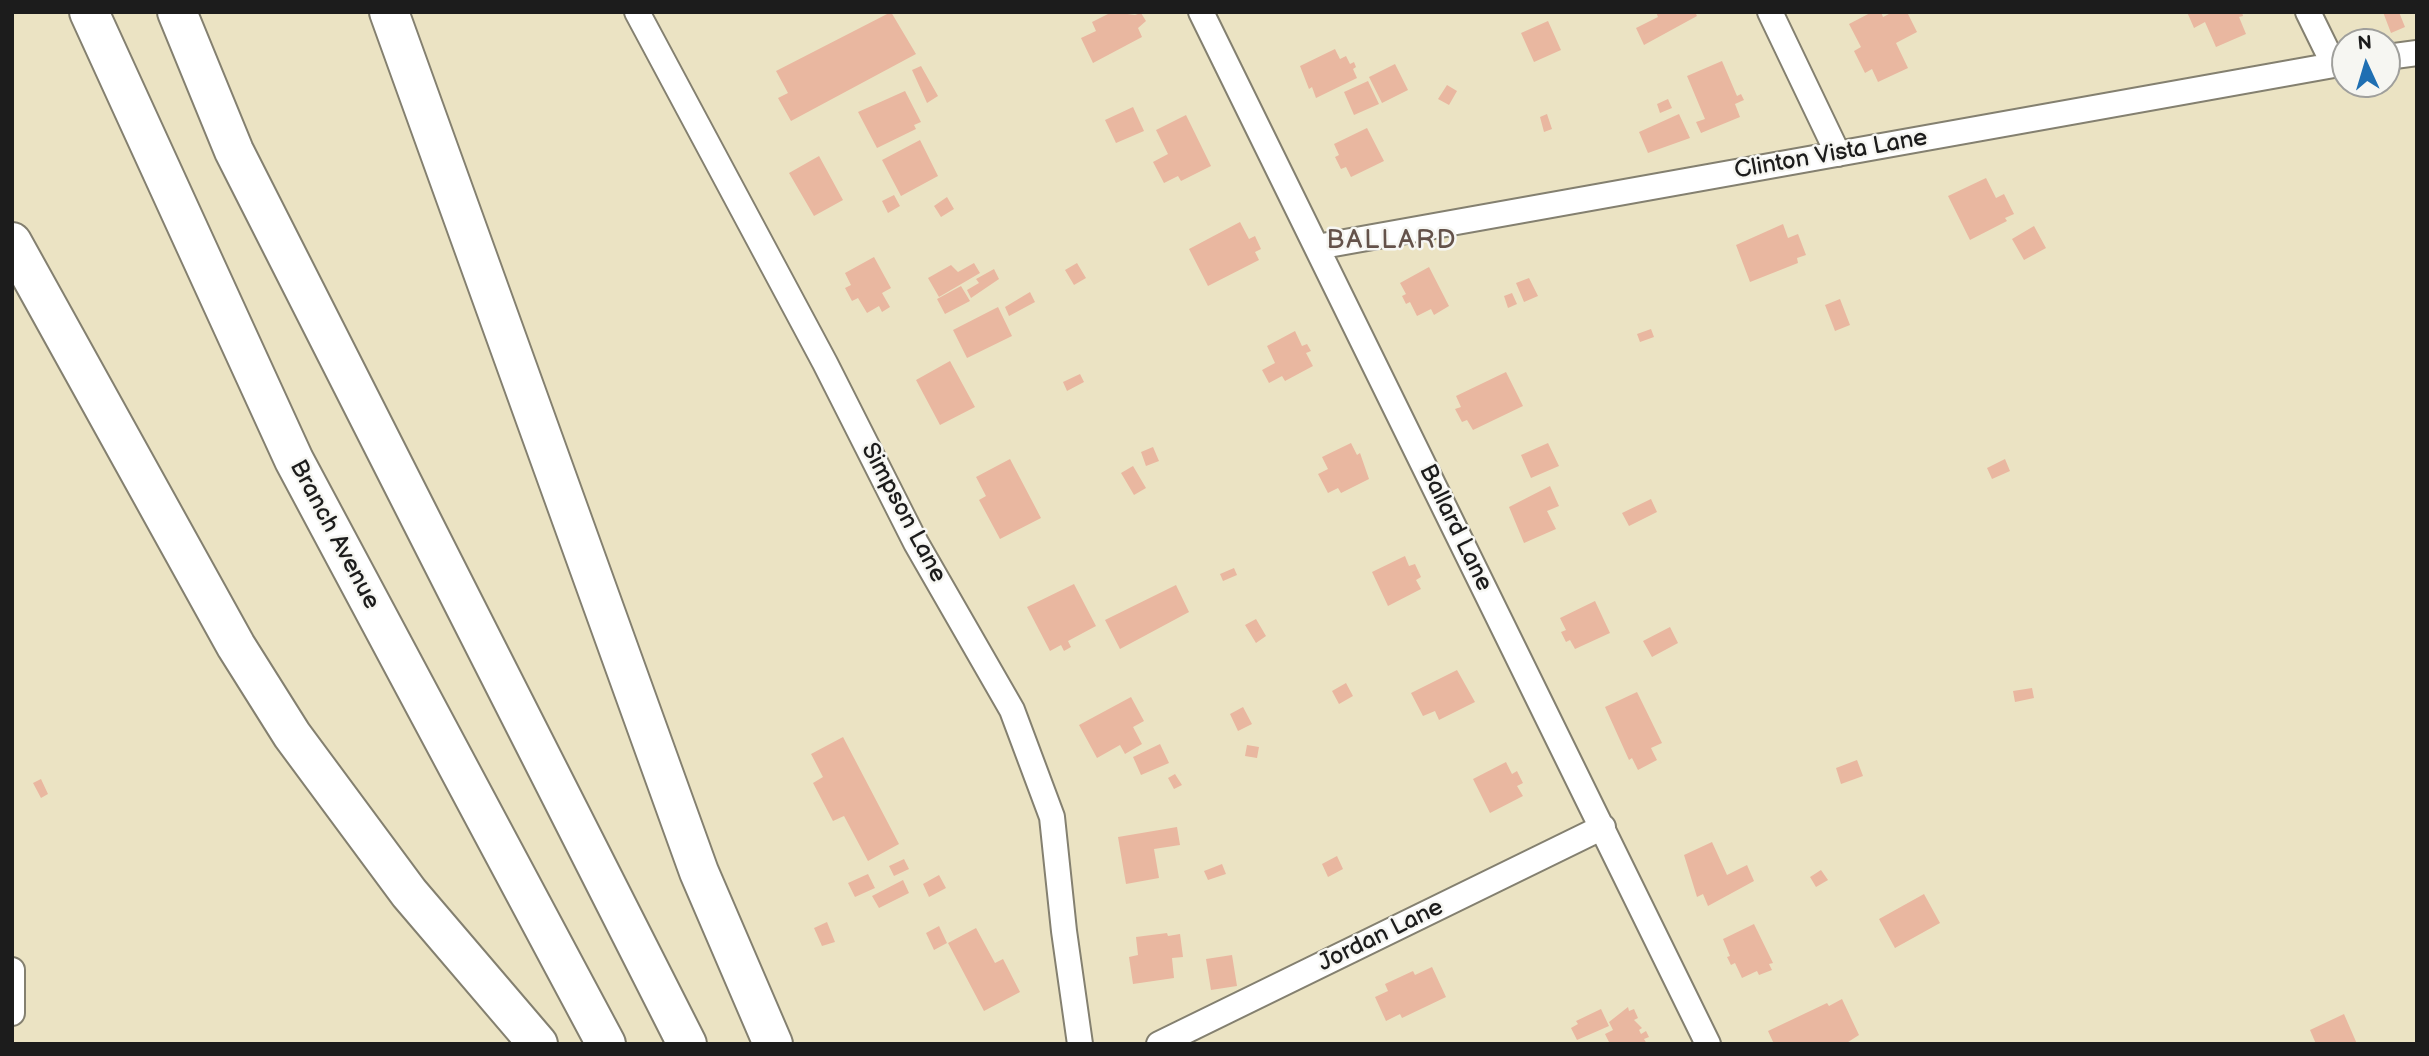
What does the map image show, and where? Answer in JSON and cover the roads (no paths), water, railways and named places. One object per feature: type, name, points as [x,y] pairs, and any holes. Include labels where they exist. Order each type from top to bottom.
[{"type":"highway","name":"Branch Avenue","points":[[89,12],[294,460],[606,1044]]},
{"type":"highway","points":[[177,12],[234,150],[687,1044]]},
{"type":"highway","points":[[389,12],[699,872],[772,1044]]},
{"type":"highway","points":[[12,242],[236,646],[292,735],[409,893],[538,1044]]},
{"type":"street","name":"Simpson Lane","points":[[637,12],[825,363],[916,543],[1012,710],[1052,817],[1080,1044]]},
{"type":"street","name":"Ballard Lane","points":[[1201,12],[1709,1044]]},
{"type":"street","points":[[1770,12],[1838,154]]},
{"type":"street","points":[[2308,12],[2331,51]]},
{"type":"street","name":"Clinton Vista Lane","points":[[1317,247],[2331,65]]},
{"type":"street","name":"Jordan Lane","points":[[1159,1044],[1603,827]]},
{"type":"street","points":[[12,970],[12,1013]]},
{"type":"district","name":"BALLARD","points":[[1392,241]]}]
